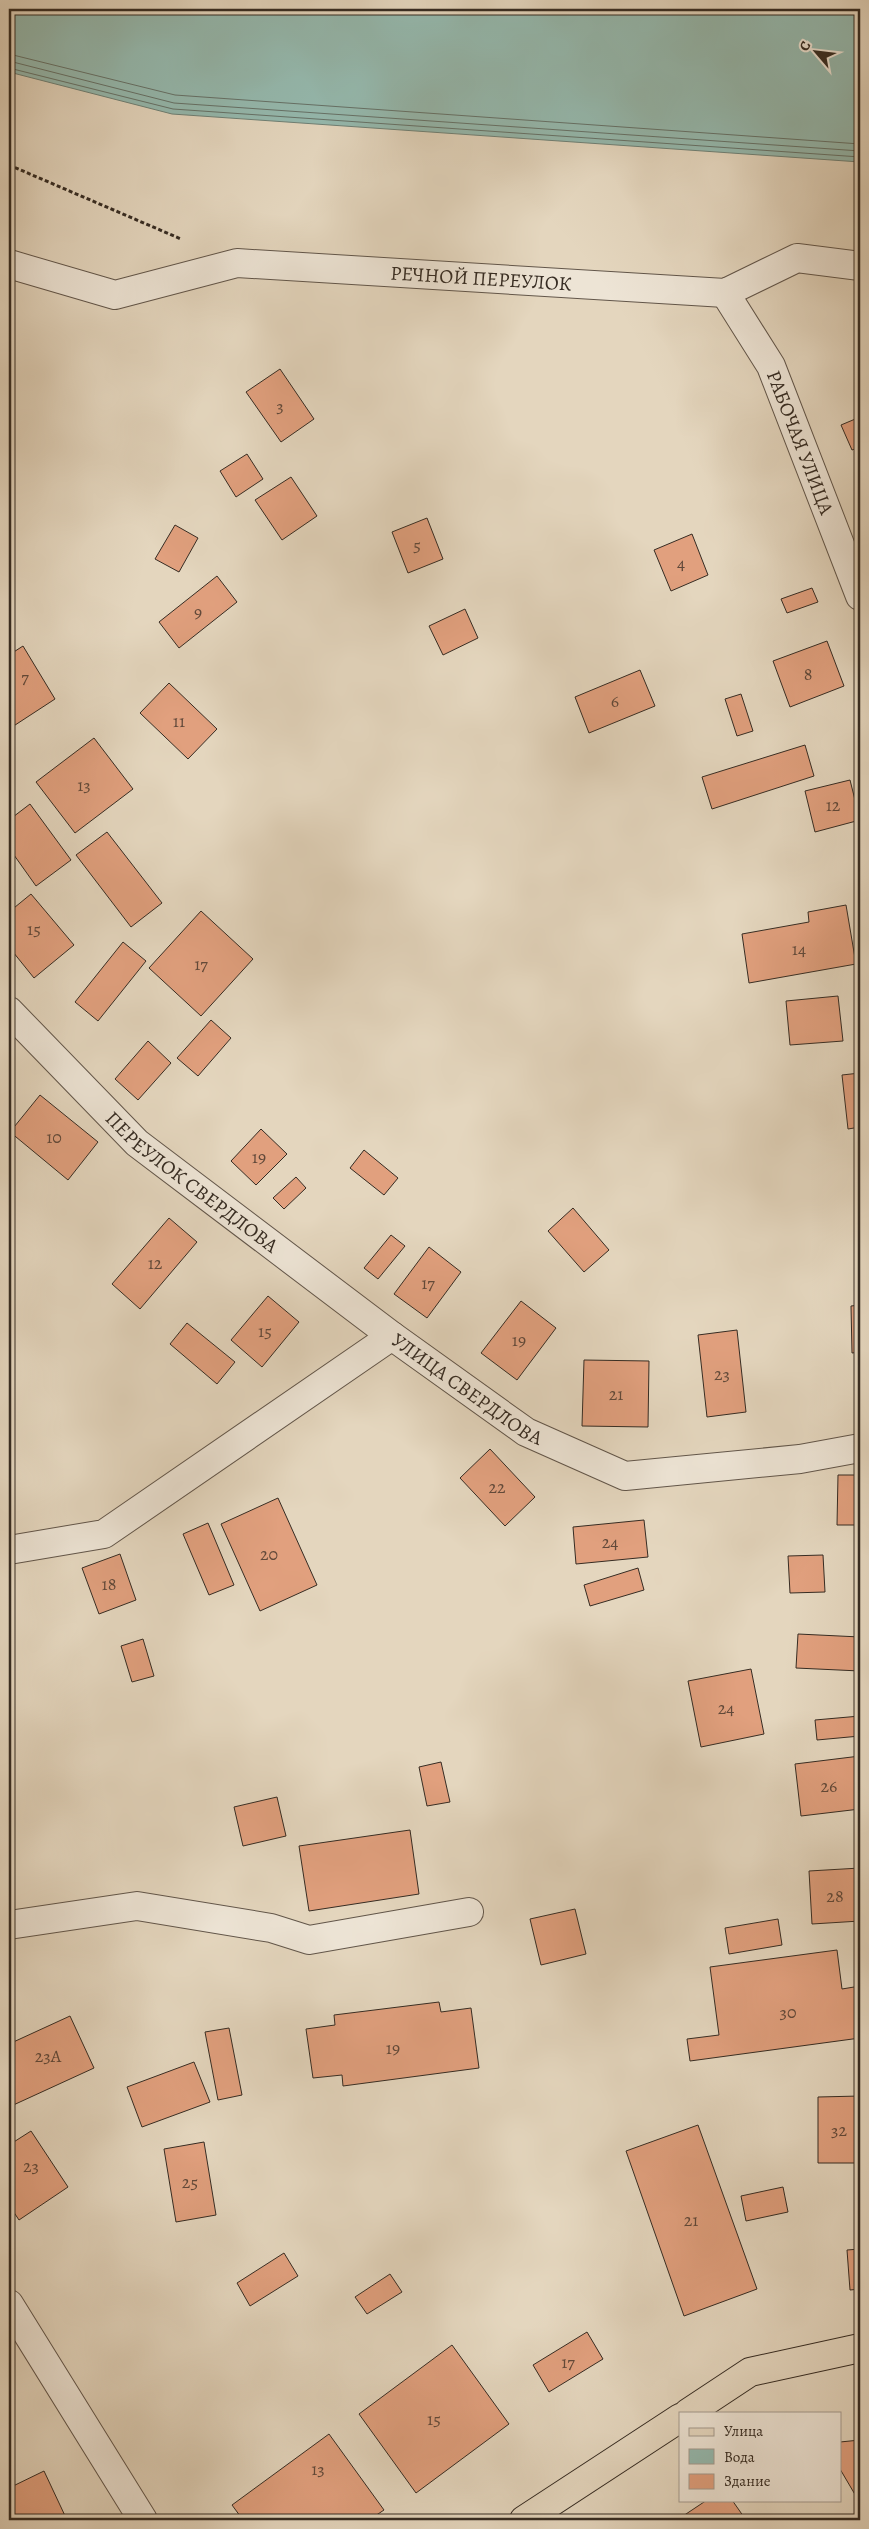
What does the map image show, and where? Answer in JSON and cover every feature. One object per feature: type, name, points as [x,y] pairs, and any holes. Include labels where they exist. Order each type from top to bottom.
[{"type":"main road","points":[[690,2412],[750,2372],[860,2348]]},
{"type":"main road","points":[[524,2520],[679,2419]]},
{"type":"street","points":[[725,293],[797,258],[860,266]]},
{"type":"street","name":"РЕЧНОЙ ПЕРЕУЛОК","points":[[9,264],[115,295],[237,263],[725,293]]},
{"type":"street","name":"РАБОЧАЯ УЛИЦА","points":[[725,293],[771,366],[860,596]]},
{"type":"street","name":"ПЕРЕУЛОК СВЕРДЛОВА","points":[[9,1011],[137,1143],[392,1336]]},
{"type":"street","name":"УЛИЦА СВЕРДЛОВА","points":[[9,1550],[104,1534],[392,1336],[526,1432],[625,1476],[800,1459],[860,1448]]},
{"type":"street","points":[[9,1925],[137,1906],[271,1928],[309,1940],[468,1912]]},
{"type":"street","points":[[9,2304],[143,2520]]},
{"type":"path","points":[[9,165],[182,240]]},
{"type":"water","points":[[9,9],[860,9],[860,162],[172,114],[9,72]]},
{"type":"building","points":[[280,369],[314,419],[281,442],[246,392]]},
{"type":"building","points":[[860,417],[860,447],[852,450],[841,425]]},
{"type":"building","points":[[247,454],[263,479],[236,497],[220,471]]},
{"type":"building","points":[[291,477],[317,516],[282,540],[255,500]]},
{"type":"building","points":[[427,518],[443,559],[408,573],[392,532]]},
{"type":"building","points":[[175,525],[198,538],[179,572],[155,559]]},
{"type":"building","points":[[692,534],[708,575],[671,591],[654,550]]},
{"type":"building","points":[[217,576],[237,602],[179,648],[159,622]]},
{"type":"building","points":[[812,588],[818,602],[787,613],[781,599]]},
{"type":"building","points":[[465,609],[478,638],[443,655],[429,626]]},
{"type":"building","points":[[827,641],[844,686],[790,707],[773,661]]},
{"type":"building","points":[[23,646],[55,699],[9,729],[9,655]]},
{"type":"building","points":[[640,670],[655,706],[589,733],[575,697]]},
{"type":"building","points":[[169,683],[217,729],[188,759],[140,713]]},
{"type":"building","points":[[741,694],[753,731],[737,736],[725,699]]},
{"type":"building","points":[[94,738],[133,789],[75,833],[36,782]]},
{"type":"building","points":[[805,745],[814,776],[712,809],[702,777]]},
{"type":"building","points":[[850,780],[860,820],[815,832],[805,791]]},
{"type":"building","points":[[30,804],[71,860],[36,886],[9,848],[9,820]]},
{"type":"building","points":[[107,832],[162,903],[131,927],[76,855]]},
{"type":"building","points":[[31,894],[74,945],[34,978],[9,947],[9,912]]},
{"type":"building","points":[[846,905],[856,964],[749,983],[742,934],[809,922],[808,912]]},
{"type":"building","points":[[201,911],[253,959],[201,1016],[149,968]]},
{"type":"building","points":[[123,942],[146,961],[98,1021],[75,1002]]},
{"type":"building","points":[[838,996],[843,1041],[790,1045],[786,1001]]},
{"type":"building","points":[[211,1020],[231,1038],[198,1076],[177,1058]]},
{"type":"building","points":[[148,1041],[171,1063],[138,1100],[115,1079]]},
{"type":"building","points":[[860,1073],[860,1127],[848,1129],[842,1075]]},
{"type":"building","points":[[40,1095],[98,1142],[68,1180],[10,1132]]},
{"type":"building","points":[[261,1129],[287,1154],[256,1185],[231,1161]]},
{"type":"building","points":[[364,1150],[398,1178],[384,1195],[350,1168]]},
{"type":"building","points":[[296,1177],[306,1188],[284,1209],[273,1198]]},
{"type":"building","points":[[573,1208],[609,1250],[584,1272],[548,1231]]},
{"type":"building","points":[[169,1218],[197,1242],[140,1309],[112,1284]]},
{"type":"building","points":[[391,1235],[405,1246],[378,1279],[364,1268]]},
{"type":"building","points":[[429,1247],[461,1272],[427,1318],[394,1294]]},
{"type":"building","points":[[268,1296],[299,1322],[262,1367],[231,1340]]},
{"type":"building","points":[[521,1301],[556,1328],[517,1380],[481,1353]]},
{"type":"building","points":[[860,1305],[860,1352],[852,1353],[851,1306]]},
{"type":"building","points":[[187,1323],[235,1362],[217,1384],[170,1344]]},
{"type":"building","points":[[737,1330],[746,1412],[707,1417],[698,1335]]},
{"type":"building","points":[[584,1360],[649,1361],[648,1427],[582,1426]]},
{"type":"building","points":[[490,1449],[535,1497],[505,1526],[460,1478]]},
{"type":"building","points":[[838,1475],[860,1475],[860,1525],[837,1525]]},
{"type":"building","points":[[278,1498],[317,1585],[260,1611],[221,1524]]},
{"type":"building","points":[[644,1520],[648,1557],[576,1564],[573,1527]]},
{"type":"building","points":[[208,1523],[234,1585],[209,1595],[183,1534]]},
{"type":"building","points":[[120,1554],[136,1600],[99,1614],[82,1568]]},
{"type":"building","points":[[823,1555],[825,1592],[790,1593],[788,1556]]},
{"type":"building","points":[[638,1568],[644,1590],[590,1606],[584,1585]]},
{"type":"building","points":[[798,1634],[860,1637],[860,1671],[796,1668]]},
{"type":"building","points":[[143,1639],[154,1676],[132,1682],[121,1646]]},
{"type":"building","points":[[751,1669],[764,1734],[701,1747],[688,1681]]},
{"type":"building","points":[[860,1716],[860,1736],[817,1740],[815,1720]]},
{"type":"building","points":[[860,1756],[860,1809],[801,1816],[795,1764]]},
{"type":"building","points":[[441,1762],[450,1802],[427,1806],[419,1767]]},
{"type":"building","points":[[277,1797],[286,1836],[243,1846],[234,1807]]},
{"type":"building","points":[[410,1830],[419,1894],[309,1911],[299,1846]]},
{"type":"building","points":[[860,1868],[860,1921],[812,1924],[809,1871]]},
{"type":"building","points":[[575,1909],[586,1954],[541,1965],[530,1919]]},
{"type":"building","points":[[778,1919],[782,1945],[729,1954],[725,1928]]},
{"type":"building","points":[[837,1950],[842,1989],[860,1986],[860,2038],[690,2061],[687,2039],[719,2035],[710,1967]]},
{"type":"building","points":[[439,2002],[441,2012],[471,2008],[479,2068],[343,2086],[342,2075],[313,2078],[306,2029],[335,2025],[334,2015]]},
{"type":"building","points":[[70,2016],[94,2068],[9,2107],[9,2044]]},
{"type":"building","points":[[229,2028],[242,2095],[218,2100],[205,2032]]},
{"type":"building","points":[[194,2062],[210,2102],[142,2127],[127,2087]]},
{"type":"building","points":[[860,2096],[860,2163],[818,2163],[818,2097]]},
{"type":"building","points":[[698,2125],[757,2289],[684,2316],[626,2151]]},
{"type":"building","points":[[31,2131],[68,2187],[19,2220],[9,2205],[9,2145]]},
{"type":"building","points":[[204,2142],[216,2215],[176,2222],[164,2149]]},
{"type":"building","points":[[783,2187],[788,2212],[746,2221],[741,2196]]},
{"type":"building","points":[[860,2249],[860,2289],[850,2290],[847,2250]]},
{"type":"building","points":[[284,2253],[298,2276],[250,2306],[237,2283]]},
{"type":"building","points":[[390,2274],[402,2292],[367,2314],[355,2297]]},
{"type":"building","points":[[587,2332],[603,2359],[549,2392],[533,2365]]},
{"type":"building","points":[[452,2345],[509,2424],[416,2493],[359,2414]]},
{"type":"building","points":[[329,2434],[384,2510],[369,2520],[243,2520],[232,2505]]},
{"type":"building","points":[[860,2440],[860,2503],[842,2472],[842,2442]]},
{"type":"building","points":[[44,2471],[67,2520],[9,2520],[9,2488]]},
{"type":"building","points":[[704,2502],[733,2502],[746,2520],[677,2520]]}]
